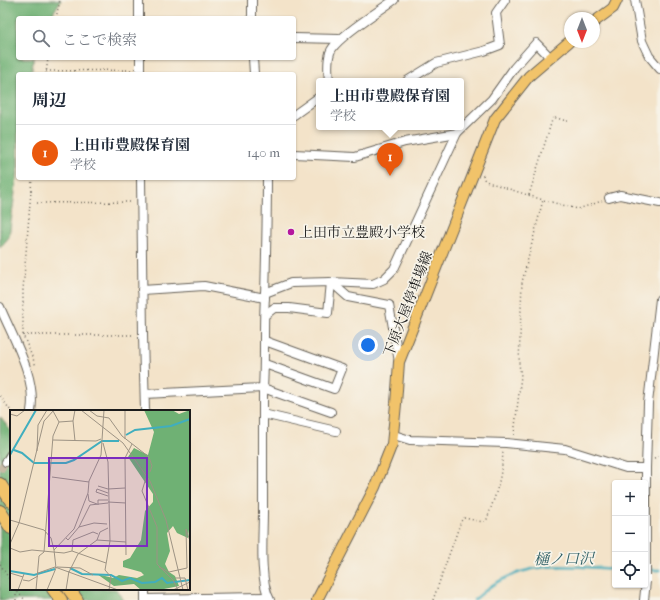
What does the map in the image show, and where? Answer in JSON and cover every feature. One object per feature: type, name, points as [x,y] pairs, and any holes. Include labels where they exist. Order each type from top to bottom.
[{"type":"highway","points":[[0,484],[10,500]]},
{"type":"highway","points":[[0,511],[10,526]]},
{"type":"highway","points":[[54,590],[61,600]]},
{"type":"main road","points":[[600,18],[613,8],[617,0]]},
{"type":"main road","name":"下原大屋停車場線","points":[[317,600],[375,487],[392,444],[394,435],[399,362],[495,119],[529,76],[564,46]]},
{"type":"street","points":[[139,0],[139,16]]},
{"type":"street","points":[[252,0],[252,16]]},
{"type":"street","points":[[329,78],[330,52],[340,39],[394,0]]},
{"type":"street","points":[[412,78],[436,63],[484,51],[500,45],[496,13],[505,0]]},
{"type":"street","points":[[635,0],[642,41],[649,56],[660,69]]},
{"type":"street","points":[[296,38],[340,39]]},
{"type":"street","points":[[464,126],[492,98],[514,68],[536,43],[549,58]]},
{"type":"street","points":[[140,60],[140,72]]},
{"type":"street","points":[[253,60],[254,72]]},
{"type":"street","points":[[296,114],[316,99]]},
{"type":"street","points":[[142,290],[204,286],[265,296],[291,283],[331,282],[372,284],[384,279],[394,269],[457,133],[460,130]]},
{"type":"street","points":[[296,154],[355,157],[405,142],[457,133]]},
{"type":"street","points":[[141,180],[145,410]]},
{"type":"street","points":[[145,600],[269,598],[263,575],[263,388],[265,364],[267,180]]},
{"type":"street","points":[[609,198],[620,195],[660,203]]},
{"type":"street","points":[[331,282],[348,297],[389,305],[399,362]]},
{"type":"street","points":[[265,315],[274,308],[289,308],[328,313],[331,282]]},
{"type":"street","points":[[646,552],[648,403],[660,299]]},
{"type":"street","points":[[0,307],[30,378],[33,400],[31,410]]},
{"type":"street","points":[[265,342],[342,369],[334,389],[265,364]]},
{"type":"street","points":[[145,394],[263,388],[331,412]]},
{"type":"street","points":[[263,414],[336,431]]},
{"type":"street","points":[[394,435],[410,440],[513,443],[564,450],[626,468],[646,468]]},
{"type":"street","points":[[6,462],[10,456]]},
{"type":"street","points":[[644,600],[645,588]]},
{"type":"path","points":[[56,16],[60,0]]},
{"type":"path","points":[[46,72],[48,60]]},
{"type":"path","points":[[529,195],[553,117],[570,122]]},
{"type":"path","points":[[484,170],[483,176],[488,182],[578,209],[609,198]]},
{"type":"path","points":[[32,180],[23,290],[23,335],[36,366]]},
{"type":"path","points":[[513,443],[521,376],[519,364],[522,282],[544,200]]},
{"type":"path","points":[[37,203],[141,202]]},
{"type":"path","points":[[23,335],[143,335]]},
{"type":"path","points":[[0,396],[10,410]]},
{"type":"path","points":[[433,600],[461,521],[464,518],[483,522],[487,520],[497,491],[502,469],[503,442]]},
{"type":"path","points":[[0,564],[10,580]]},
{"type":"path","points":[[16,590],[16,600]]},
{"type":"path","points":[[16,590],[25,600]]},
{"type":"green space","points":[[0,0],[61,0],[51,16],[16,16],[16,60],[34,60],[31,72],[16,72],[17,180],[9,237],[0,248]]},
{"type":"green space","points":[[0,417],[10,430],[10,590],[117,590],[123,600],[0,600]]},
{"type":"waterway","name":"樋ノ口沢","points":[[474,600],[494,584],[509,576],[524,571],[553,566],[612,569]]},
{"type":"waterway","name":"樋ノ口沢","points":[[648,570],[660,570]]},
{"type":"tunnel","points":[[0,471],[6,462]]},
{"type":"place","name":"上田市豊殿保育園","points":[[390,176]]},
{"type":"place","name":"上田市立豊殿小学校","points":[[291,232]]}]
